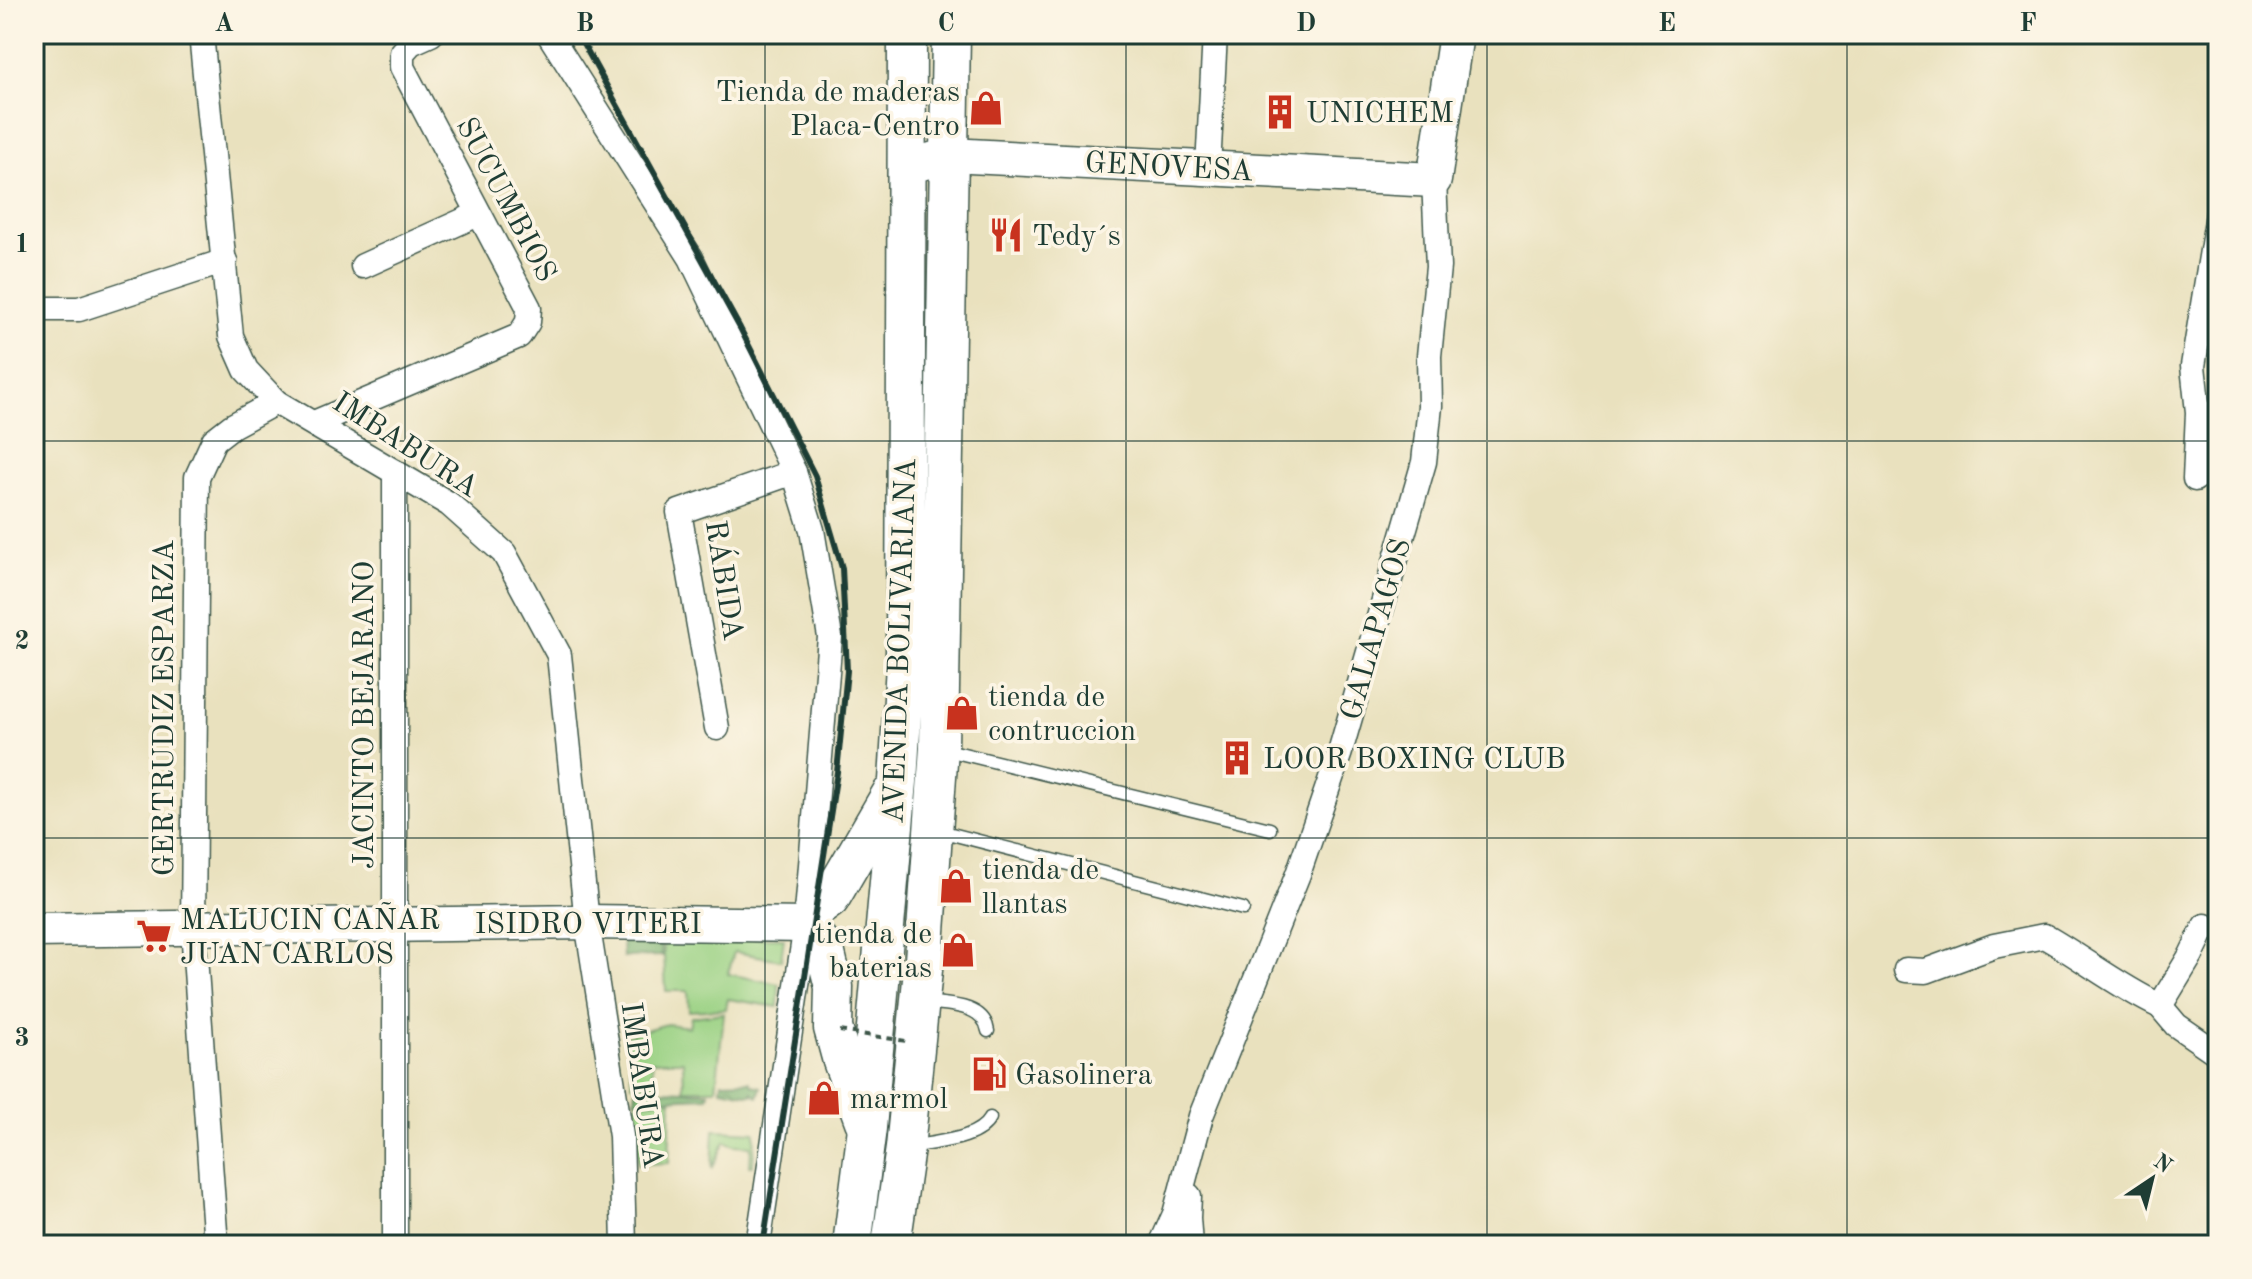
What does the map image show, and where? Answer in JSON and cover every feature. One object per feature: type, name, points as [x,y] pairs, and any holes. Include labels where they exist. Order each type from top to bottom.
[{"type":"main road","name":"AVENIDA BOLIVARIANA","points":[[852,1245],[867,1128],[898,781],[905,665],[907,34]]},
{"type":"main road","name":"AVENIDA BOLIVARIANA","points":[[891,1245],[905,1148],[939,748],[951,34]]},
{"type":"main road","points":[[867,1128],[833,1028],[834,987],[825,950],[806,925],[815,910],[830,899],[898,781]]},
{"type":"street","name":"IMBABURA","points":[[201,34],[231,336],[246,370],[276,402],[449,504],[504,553],[559,655],[587,922],[621,1136],[624,1245]]},
{"type":"street","name":"SUCUMBIOS","points":[[314,423],[519,336],[528,322],[529,308],[402,67],[402,53],[411,43],[431,34]]},
{"type":"street","points":[[549,34],[691,258],[794,472],[812,530],[830,637],[806,925],[758,1245]]},
{"type":"street","points":[[1208,168],[1215,34]]},
{"type":"street","name":"GALAPAGOS","points":[[1161,1245],[1175,1214],[1201,1116],[1298,874],[1340,752],[1424,462],[1430,406],[1429,356],[1438,267],[1434,180],[1456,34]]},
{"type":"street","name":"GENOVESA","points":[[906,167],[950,155],[1434,180]]},
{"type":"street","points":[[363,266],[478,214]]},
{"type":"street","points":[[2195,479],[2198,412],[2193,366],[2218,214]]},
{"type":"street","points":[[34,309],[79,309],[225,261]]},
{"type":"street","points":[[2193,366],[2218,343]]},
{"type":"street","name":"GERTRUDIZ ESPARZA","points":[[216,1245],[193,929],[197,477],[214,440],[232,426],[276,402]]},
{"type":"street","name":"JACINTO BEJARANO","points":[[395,472],[395,1245]]},
{"type":"street","name":"RÁBIDA","points":[[717,728],[679,512],[794,472]]},
{"type":"street","name":"ISIDRO VITERI","points":[[34,930],[587,922],[806,925]]},
{"type":"street","points":[[2160,1006],[2205,926]]},
{"type":"street","points":[[1906,970],[1926,971],[1994,946],[2044,936],[2160,1006],[2176,1025],[2218,1054]]},
{"type":"street","points":[[1186,1167],[1190,1245]]},
{"type":"lane","points":[[939,748],[1270,829]]},
{"type":"lane","points":[[934,830],[1243,909]]},
{"type":"lane","points":[[919,1001],[967,1008],[983,1018],[988,1031]]},
{"type":"lane","points":[[905,1148],[974,1133],[984,1127],[990,1118]]},
{"type":"path","points":[[840,1031],[906,1041]]},
{"type":"green space","points":[[660,935],[662,956],[623,957],[622,938]]},
{"type":"green space","points":[[663,938],[784,938],[781,960],[734,952],[728,974],[779,984],[778,1007],[728,999],[726,1009],[689,1011],[688,991],[666,991]]},
{"type":"green space","points":[[724,1013],[716,1089],[684,1089],[683,1061],[652,1061],[654,1085],[632,1084],[627,1035],[667,1024],[689,1027],[691,1017]]},
{"type":"green space","points":[[750,1081],[752,1085],[761,1087],[758,1097],[752,1092],[752,1095],[721,1089],[722,1082]]},
{"type":"green space","points":[[636,1089],[709,1092],[708,1097],[635,1100]]},
{"type":"green space","points":[[671,1099],[669,1163],[638,1164],[636,1103]]},
{"type":"green space","points":[[714,1130],[755,1132],[753,1166],[750,1166],[751,1146],[725,1141],[712,1169]]},
{"type":"railway","points":[[578,34],[740,328],[815,476],[842,568],[847,671],[837,772],[763,1245]]},
{"type":"place","name":"Tienda de maderas Placa-Centro","points":[[986,108]]},
{"type":"place","name":"UNICHEM","points":[[1280,112]]},
{"type":"place","name":"Tedy´s","points":[[1006,235]]},
{"type":"place","name":"tienda de contruccion","points":[[962,713]]},
{"type":"place","name":"LOOR BOXING CLUB","points":[[1237,758]]},
{"type":"place","name":"tienda de llantas","points":[[956,886]]},
{"type":"place","name":"MALUCIN CAÑAR JUAN CARLOS","points":[[154,936]]},
{"type":"place","name":"tienda de baterias","points":[[958,950]]},
{"type":"place","name":"Gasolinera","points":[[989,1074]]},
{"type":"place","name":"marmol","points":[[824,1098]]}]
